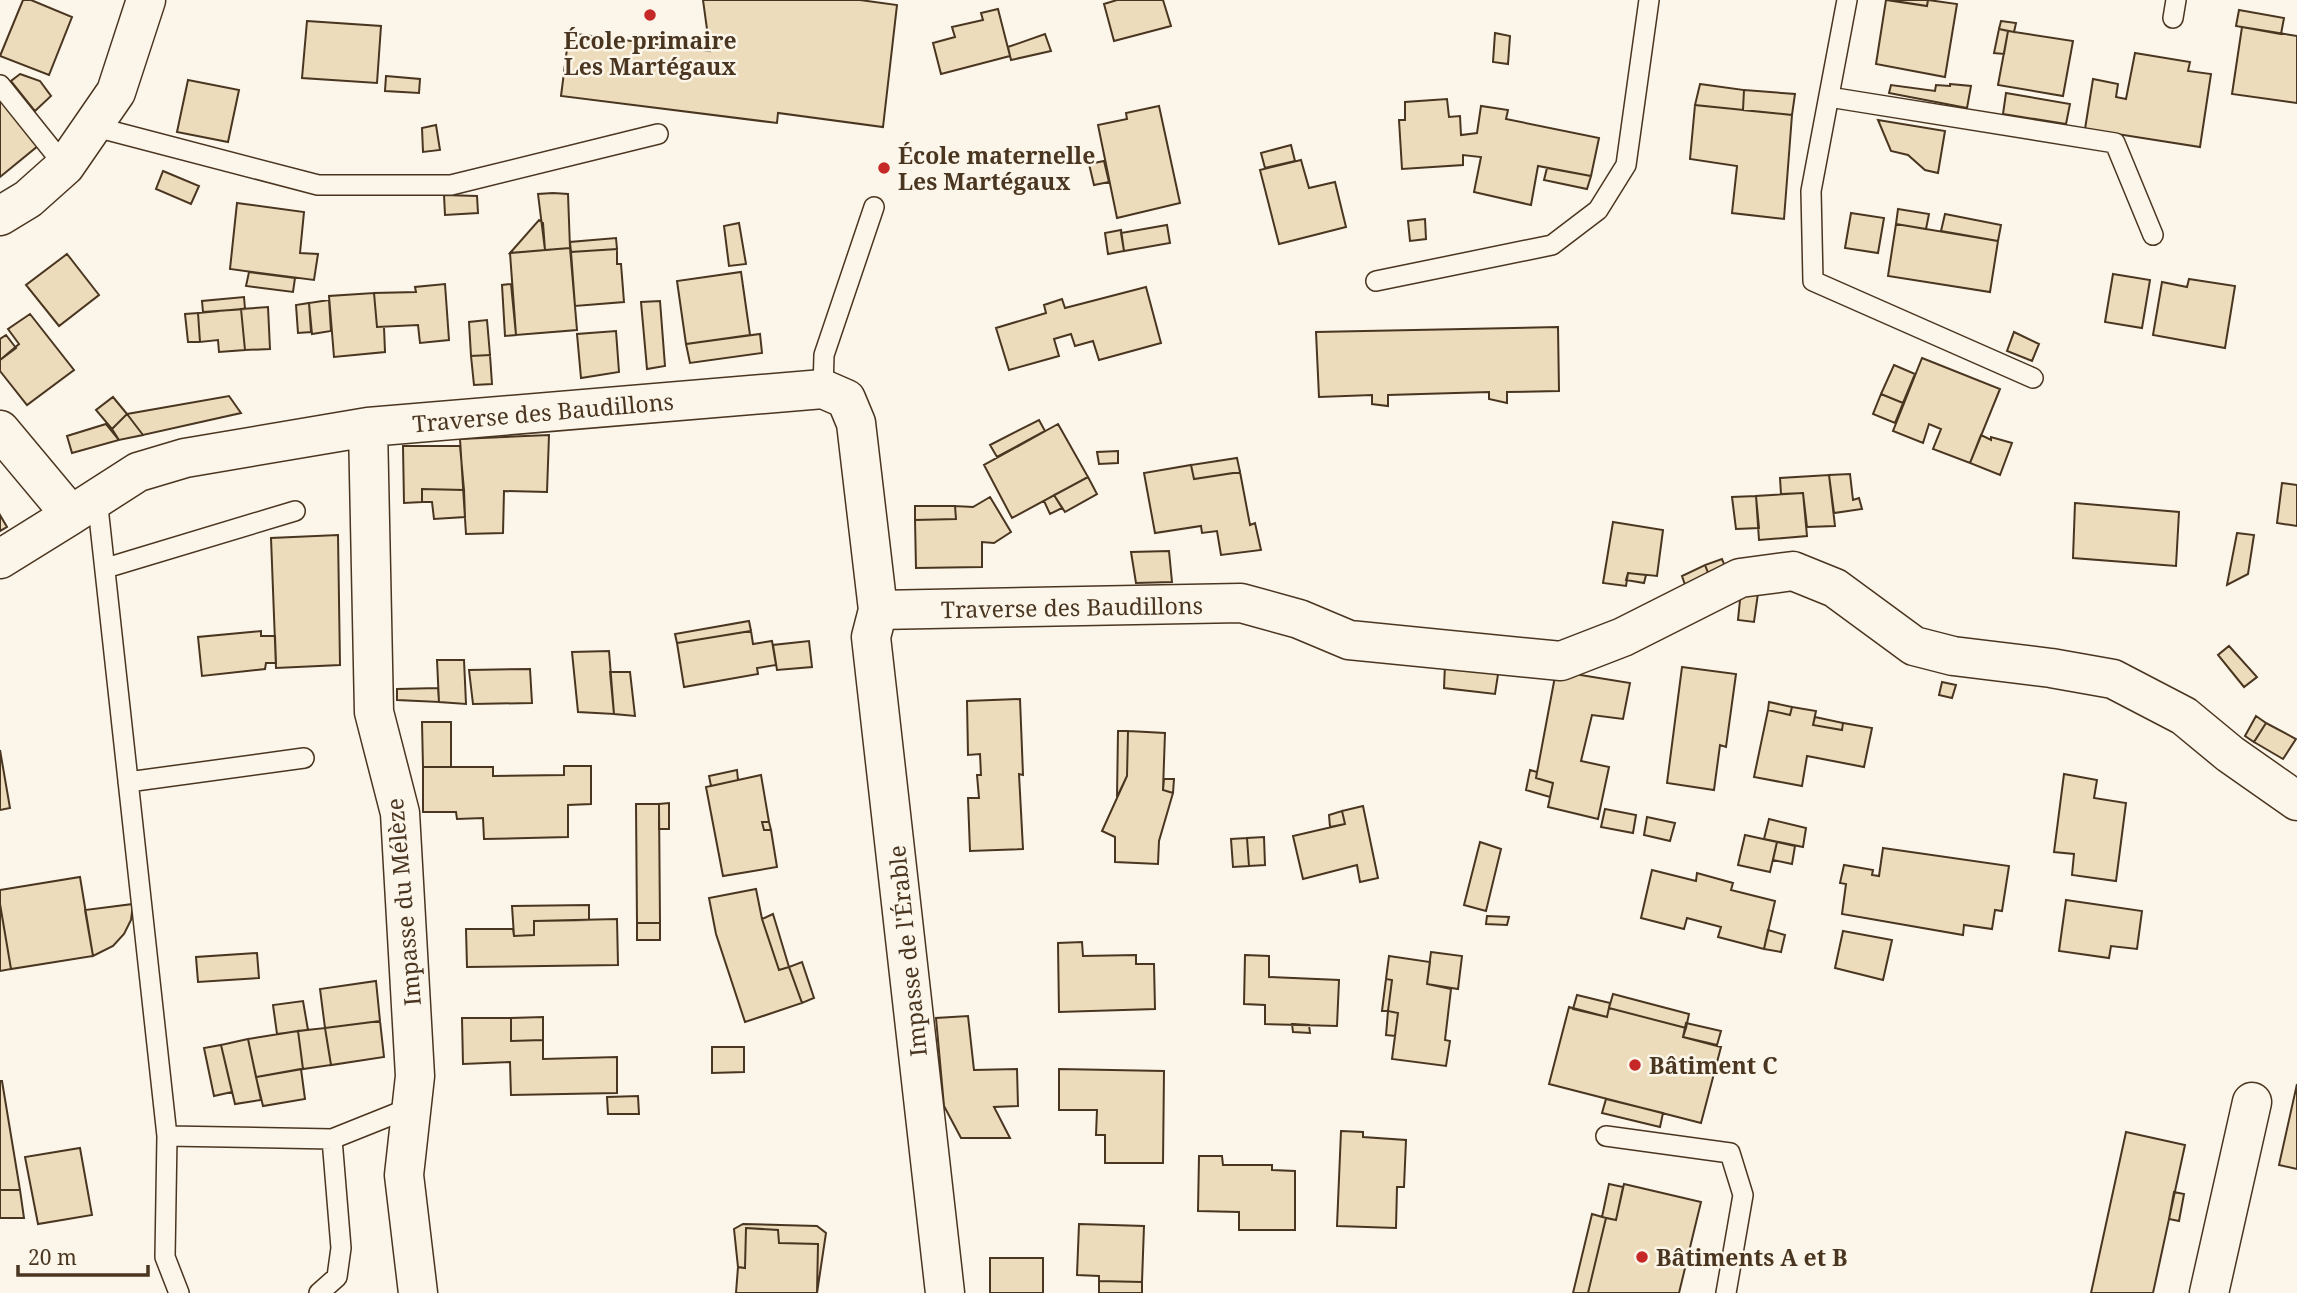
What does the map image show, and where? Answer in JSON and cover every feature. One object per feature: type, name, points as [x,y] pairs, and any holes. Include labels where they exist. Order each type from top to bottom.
[{"type":"street","points":[[0,216],[28,199],[65,166],[116,92],[146,0]]},
{"type":"street","points":[[823,388],[846,399],[856,423],[878,610]]},
{"type":"street","name":"Traverse des Baudillons","points":[[0,559],[138,472],[184,458],[368,427],[823,388]]},
{"type":"street","name":"Impasse du Mélèze","points":[[368,427],[374,712],[400,813],[415,1076],[404,1175],[418,1293]]},
{"type":"street","points":[[0,430],[84,506]]},
{"type":"street","name":"Traverse des Baudillons","points":[[878,610],[1241,603],[1299,619],[1349,640],[1561,661],[1623,637],[1740,578],[1793,570],[1835,588],[1914,646],[1953,656],[2113,679],[2184,716],[2230,754],[2297,801]]},
{"type":"street","name":"Impasse de l'Érable","points":[[878,610],[871,637],[945,1293]]},
{"type":"street","points":[[2209,1293],[2252,1102]]},
{"type":"lane","points":[[1376,281],[1552,245],[1598,210],[1626,165],[1649,0]]},
{"type":"lane","points":[[1847,0],[1811,191],[1813,281],[2033,378]]},
{"type":"lane","points":[[0,85],[65,166]]},
{"type":"lane","points":[[1829,97],[2115,143],[2153,235]]},
{"type":"lane","points":[[92,126],[318,185],[451,185],[658,134]]},
{"type":"lane","points":[[823,388],[824,355],[874,207]]},
{"type":"lane","points":[[84,506],[106,568],[167,1136],[165,1257],[179,1293]]},
{"type":"lane","points":[[106,568],[295,511]]},
{"type":"lane","points":[[128,782],[304,758]]},
{"type":"lane","points":[[167,1136],[332,1139],[412,1107]]},
{"type":"lane","points":[[1606,1136],[1730,1153],[1743,1195],[1726,1293]]},
{"type":"lane","points":[[319,1293],[337,1277],[341,1248],[332,1139]]},
{"type":"building","points":[[23,0],[31,0],[72,17],[49,75],[0,56]]},
{"type":"building","points":[[703,0],[860,0],[897,5],[883,127],[778,113],[777,123],[561,96],[569,33],[710,51]]},
{"type":"building","points":[[1117,0],[1163,0],[1171,26],[1114,41],[1104,4]]},
{"type":"building","points":[[1886,0],[1927,6],[1928,0],[1957,4],[1945,77],[1876,64]]},
{"type":"building","points":[[1889,0],[1928,0],[1927,6]]},
{"type":"building","points":[[998,9],[1010,56],[941,74],[933,43],[955,37],[952,27],[983,20],[981,13]]},
{"type":"building","points":[[2239,10],[2284,18],[2281,34],[2236,26]]},
{"type":"building","points":[[307,21],[381,26],[377,83],[302,78]]},
{"type":"building","points":[[2001,21],[2016,23],[2014,32],[1999,29]]},
{"type":"building","points":[[2242,27],[2297,36],[2297,103],[2232,94]]},
{"type":"building","points":[[1999,29],[2008,31],[2004,54],[1994,53]]},
{"type":"building","points":[[2008,31],[2073,41],[2063,96],[1998,85]]},
{"type":"building","points":[[1495,33],[1510,36],[1508,64],[1493,62]]},
{"type":"building","points":[[1045,34],[1051,51],[1011,60],[1008,47]]},
{"type":"building","points":[[2135,53],[2190,62],[2188,71],[2211,74],[2200,147],[2085,129],[2093,79],[2118,84],[2116,97],[2126,99]]},
{"type":"building","points":[[20,74],[40,81],[51,96],[35,111],[11,81]]},
{"type":"building","points":[[386,76],[420,79],[419,93],[385,91]]},
{"type":"building","points":[[188,80],[239,90],[228,142],[177,132]]},
{"type":"building","points":[[1700,84],[1744,90],[1743,110],[1695,105]]},
{"type":"building","points":[[1891,85],[1935,91],[1936,85],[1971,86],[1967,108],[1889,93]]},
{"type":"building","points":[[1744,90],[1795,94],[1792,115],[1743,110]]},
{"type":"building","points":[[2006,93],[2070,104],[2066,124],[2003,114]]},
{"type":"building","points":[[0,98],[39,145],[0,177]]},
{"type":"building","points":[[1447,99],[1449,117],[1460,116],[1461,135],[1477,133],[1481,106],[1508,110],[1506,119],[1599,138],[1591,176],[1538,166],[1531,205],[1474,192],[1481,157],[1463,155],[1463,165],[1402,169],[1399,120],[1405,120],[1405,102]]},
{"type":"building","points":[[1695,105],[1792,115],[1784,219],[1732,213],[1737,166],[1690,159]]},
{"type":"building","points":[[1159,106],[1180,203],[1117,218],[1098,125],[1127,119],[1126,113]]},
{"type":"building","points":[[1878,120],[1945,131],[1938,173],[1925,170],[1908,155],[1891,151]]},
{"type":"building","points":[[436,125],[440,150],[423,152],[422,128]]},
{"type":"building","points":[[1291,145],[1295,161],[1265,168],[1261,153]]},
{"type":"building","points":[[1301,160],[1309,188],[1335,182],[1346,227],[1279,244],[1260,170]]},
{"type":"building","points":[[1104,161],[1109,182],[1094,185],[1089,164]]},
{"type":"building","points":[[1547,168],[1591,176],[1587,189],[1544,180]]},
{"type":"building","points":[[163,171],[199,186],[191,204],[156,189]]},
{"type":"building","points":[[538,194],[568,194],[570,248],[545,250]]},
{"type":"building","points":[[444,195],[477,196],[478,213],[445,215]]},
{"type":"building","points":[[237,203],[304,212],[300,253],[318,254],[314,280],[230,269]]},
{"type":"building","points":[[1898,209],[1929,214],[1926,229],[1896,224]]},
{"type":"building","points":[[1851,213],[1884,218],[1878,253],[1845,248]]},
{"type":"building","points":[[1945,214],[2001,225],[1998,241],[1941,231]]},
{"type":"building","points":[[1425,219],[1426,239],[1410,241],[1408,221]]},
{"type":"building","points":[[539,220],[543,223],[545,250],[510,253]]},
{"type":"building","points":[[739,223],[746,264],[729,266],[724,226]]},
{"type":"building","points":[[1896,224],[1998,241],[1990,292],[1888,276]]},
{"type":"building","points":[[1167,225],[1170,243],[1124,251],[1121,233]]},
{"type":"building","points":[[1121,230],[1124,251],[1108,254],[1105,233]]},
{"type":"building","points":[[616,238],[617,249],[571,252],[570,242]]},
{"type":"building","points":[[570,248],[577,330],[516,335],[510,253]]},
{"type":"building","points":[[617,249],[624,302],[575,306],[571,252]]},
{"type":"building","points":[[67,254],[99,295],[59,326],[26,285]]},
{"type":"building","points":[[249,272],[295,278],[293,292],[246,286]]},
{"type":"building","points":[[741,272],[750,335],[686,344],[677,281]]},
{"type":"building","points":[[2113,274],[2150,280],[2142,328],[2105,322]]},
{"type":"building","points":[[2189,279],[2235,286],[2225,348],[2153,335],[2162,282],[2187,287]]},
{"type":"building","points":[[445,284],[449,340],[420,343],[418,325],[377,327],[374,293],[416,292],[415,287]]},
{"type":"building","points":[[511,284],[516,335],[505,336],[502,285]]},
{"type":"building","points":[[1146,287],[1161,343],[1099,360],[1093,341],[1075,346],[1071,334],[1054,339],[1059,356],[1009,370],[996,328],[1046,313],[1044,305],[1062,299],[1065,308]]},
{"type":"building","points":[[374,293],[377,327],[384,327],[385,352],[334,357],[329,296]]},
{"type":"building","points":[[244,297],[245,309],[203,312],[202,301]]},
{"type":"building","points":[[329,300],[331,331],[312,334],[309,303]]},
{"type":"building","points":[[660,301],[665,366],[647,369],[641,302]]},
{"type":"building","points":[[309,303],[311,332],[298,333],[296,305]]},
{"type":"building","points":[[268,307],[270,349],[245,350],[241,309]]},
{"type":"building","points":[[241,309],[245,350],[219,352],[218,340],[200,342],[198,313]]},
{"type":"building","points":[[198,313],[200,342],[188,342],[185,314]]},
{"type":"building","points":[[30,314],[74,370],[27,405],[0,371],[0,360],[19,344],[8,329]]},
{"type":"building","points":[[487,320],[490,355],[471,356],[469,322]]},
{"type":"building","points":[[1558,327],[1559,391],[1507,392],[1507,403],[1489,399],[1489,392],[1388,395],[1388,406],[1372,404],[1372,395],[1319,397],[1316,332]]},
{"type":"building","points":[[616,331],[619,372],[581,378],[577,334]]},
{"type":"building","points":[[2014,332],[2039,344],[2032,361],[2007,351]]},
{"type":"building","points":[[760,334],[762,353],[690,363],[686,344]]},
{"type":"building","points":[[6,335],[16,348],[0,360],[0,339]]},
{"type":"building","points":[[490,355],[492,384],[474,385],[471,356]]},
{"type":"building","points":[[1922,358],[2000,389],[1970,463],[1933,449],[1941,429],[1929,424],[1923,443],[1893,431]]},
{"type":"building","points":[[1894,365],[1915,374],[1903,403],[1881,394]]},
{"type":"building","points":[[1881,394],[1903,403],[1895,423],[1873,414]]},
{"type":"building","points":[[229,396],[241,413],[143,435],[127,414]]},
{"type":"building","points":[[113,397],[127,414],[112,429],[96,410]]},
{"type":"building","points":[[127,414],[143,435],[119,440],[112,429]]},
{"type":"building","points":[[1039,420],[1045,431],[997,457],[990,445]]},
{"type":"building","points":[[106,424],[119,440],[72,453],[67,436]]},
{"type":"building","points":[[1058,424],[1088,477],[1012,518],[984,465]]},
{"type":"building","points":[[549,435],[547,492],[504,491],[503,533],[466,534],[460,439]]},
{"type":"building","points":[[1981,435],[1991,440],[1991,437],[2012,443],[2000,475],[1970,463]]},
{"type":"building","points":[[403,446],[460,446],[464,490],[422,489],[422,502],[404,503]]},
{"type":"building","points":[[1118,451],[1118,463],[1099,464],[1097,452]]},
{"type":"building","points":[[1237,458],[1240,472],[1194,479],[1191,465]]},
{"type":"building","points":[[1191,465],[1194,479],[1240,472],[1250,525],[1255,523],[1261,550],[1221,555],[1217,531],[1202,533],[1201,526],[1155,533],[1144,473]]},
{"type":"building","points":[[1850,474],[1853,500],[1859,498],[1862,509],[1834,513],[1829,475]]},
{"type":"building","points":[[1829,475],[1835,526],[1807,527],[1803,493],[1781,494],[1780,478]]},
{"type":"building","points":[[1088,477],[1097,494],[1065,512],[1054,495]]},
{"type":"building","points":[[2282,483],[2297,485],[2297,526],[2277,523]]},
{"type":"building","points":[[422,489],[464,490],[465,517],[434,519],[432,502],[422,502]]},
{"type":"building","points":[[1803,493],[1807,536],[1759,540],[1756,496]]},
{"type":"building","points":[[1054,495],[1062,508],[1050,514],[1044,501]]},
{"type":"building","points":[[1756,496],[1759,528],[1736,529],[1732,497]]},
{"type":"building","points":[[990,497],[1011,532],[994,543],[982,542],[982,567],[916,568],[915,520],[956,519],[955,506],[973,507]]},
{"type":"building","points":[[2075,503],[2179,512],[2176,566],[2073,558]]},
{"type":"building","points":[[915,506],[955,506],[956,519],[915,520]]},
{"type":"building","points":[[0,515],[7,527],[0,531]]},
{"type":"building","points":[[1613,522],[1663,530],[1657,576],[1628,573],[1626,586],[1603,583]]},
{"type":"building","points":[[2237,533],[2254,535],[2248,574],[2227,585]]},
{"type":"building","points":[[338,535],[340,665],[276,668],[271,538]]},
{"type":"building","points":[[1169,551],[1172,582],[1136,583],[1131,552]]},
{"type":"building","points":[[1722,559],[1728,574],[1711,580],[1705,565]]},
{"type":"building","points":[[1705,565],[1711,580],[1687,591],[1682,576]]},
{"type":"building","points":[[1628,573],[1646,575],[1644,583],[1626,580]]},
{"type":"building","points":[[1759,586],[1754,622],[1738,620],[1741,590]]},
{"type":"building","points":[[749,621],[751,631],[677,643],[675,634]]},
{"type":"building","points":[[261,631],[261,636],[275,636],[276,663],[266,663],[265,669],[202,676],[198,637]]},
{"type":"building","points":[[751,631],[753,644],[772,641],[776,665],[757,668],[758,674],[684,687],[677,643]]},
{"type":"building","points":[[809,641],[812,667],[777,670],[773,645]]},
{"type":"building","points":[[2229,646],[2257,677],[2244,687],[2218,655]]},
{"type":"building","points":[[609,651],[614,714],[578,712],[572,652]]},
{"type":"building","points":[[437,660],[464,660],[466,704],[439,702]]},
{"type":"building","points":[[1445,664],[1499,668],[1495,694],[1444,688]]},
{"type":"building","points":[[1682,667],[1736,674],[1726,747],[1720,745],[1714,790],[1667,783]]},
{"type":"building","points":[[530,669],[532,703],[473,704],[469,670]]},
{"type":"building","points":[[1556,671],[1630,683],[1623,719],[1592,715],[1581,761],[1609,767],[1598,819],[1548,807],[1553,783],[1536,778]]},
{"type":"building","points":[[610,672],[630,672],[635,716],[614,714]]},
{"type":"building","points":[[1942,682],[1956,685],[1952,698],[1939,695]]},
{"type":"building","points":[[438,688],[439,702],[397,700],[397,689]]},
{"type":"building","points":[[1020,699],[1023,775],[1019,774],[1023,849],[970,851],[968,798],[979,798],[977,775],[981,775],[980,754],[968,755],[967,701]]},
{"type":"building","points":[[1769,702],[1792,707],[1790,715],[1768,710]]},
{"type":"building","points":[[1792,707],[1816,711],[1813,725],[1842,730],[1843,723],[1872,728],[1864,767],[1807,756],[1802,786],[1754,777],[1768,710],[1790,715]]},
{"type":"building","points":[[2256,716],[2266,723],[2254,742],[2245,736]]},
{"type":"building","points":[[1815,717],[1843,723],[1842,730],[1813,725]]},
{"type":"building","points":[[422,722],[451,722],[451,767],[423,767]]},
{"type":"building","points":[[2266,723],[2296,739],[2283,759],[2254,742]]},
{"type":"building","points":[[1118,731],[1128,731],[1127,776],[1117,797]]},
{"type":"building","points":[[1128,731],[1165,733],[1163,790],[1173,793],[1159,841],[1158,864],[1115,862],[1115,837],[1102,831],[1127,776]]},
{"type":"building","points":[[0,750],[10,808],[0,810]]},
{"type":"building","points":[[564,766],[591,766],[591,804],[568,805],[568,837],[484,839],[483,818],[457,819],[456,812],[423,812],[423,767],[493,767],[493,776],[564,775]]},
{"type":"building","points":[[737,770],[738,780],[711,786],[709,776]]},
{"type":"building","points":[[1530,770],[1537,772],[1536,778],[1553,783],[1550,797],[1526,790]]},
{"type":"building","points":[[2064,774],[2097,780],[2094,798],[2126,803],[2116,881],[2072,875],[2074,854],[2054,852]]},
{"type":"building","points":[[761,775],[769,822],[762,822],[764,830],[771,830],[777,867],[723,876],[706,787]]},
{"type":"building","points":[[1164,779],[1174,779],[1173,793],[1163,790]]},
{"type":"building","points":[[669,803],[669,829],[659,829],[659,804]]},
{"type":"building","points":[[636,804],[659,804],[660,923],[637,923]]},
{"type":"building","points":[[1363,806],[1378,878],[1360,882],[1357,865],[1303,879],[1293,836],[1345,824],[1342,811]]},
{"type":"building","points":[[1605,809],[1636,815],[1633,833],[1601,827]]},
{"type":"building","points":[[1342,811],[1345,824],[1330,827],[1329,815]]},
{"type":"building","points":[[1647,817],[1675,823],[1670,841],[1644,835]]},
{"type":"building","points":[[1769,819],[1806,828],[1803,847],[1764,839]]},
{"type":"building","points":[[762,822],[769,822],[771,830],[764,830]]},
{"type":"building","points":[[1745,835],[1777,842],[1770,872],[1738,865]]},
{"type":"building","points":[[1264,837],[1265,865],[1249,866],[1247,838]]},
{"type":"building","points":[[1247,838],[1249,866],[1233,867],[1231,839]]},
{"type":"building","points":[[1480,842],[1501,849],[1486,911],[1464,905]]},
{"type":"building","points":[[1777,842],[1795,846],[1792,864],[1773,860]]},
{"type":"building","points":[[1883,848],[2009,866],[2002,911],[1995,910],[1992,929],[1964,925],[1963,935],[1842,914],[1846,884],[1840,883],[1844,865],[1873,870],[1872,875],[1879,876]]},
{"type":"building","points":[[1652,870],[1696,881],[1697,873],[1733,883],[1731,890],[1775,901],[1764,949],[1718,937],[1721,927],[1687,918],[1684,929],[1641,918]]},
{"type":"building","points":[[80,877],[93,956],[11,969],[0,890]]},
{"type":"building","points":[[756,889],[762,919],[779,970],[789,967],[802,1003],[745,1022],[716,934],[709,898]]},
{"type":"building","points":[[2066,900],[2142,911],[2137,949],[2111,946],[2109,958],[2059,951]]},
{"type":"building","points":[[0,904],[11,969],[0,971]]},
{"type":"building","points":[[133,904],[131,920],[124,934],[113,946],[93,956],[85,910]]},
{"type":"building","points":[[589,905],[589,920],[534,921],[534,935],[514,936],[512,906]]},
{"type":"building","points":[[773,914],[789,967],[779,970],[762,919]]},
{"type":"building","points":[[1487,916],[1509,917],[1507,925],[1486,924]]},
{"type":"building","points":[[617,919],[618,965],[467,967],[466,929],[513,929],[514,936],[534,935],[534,921]]},
{"type":"building","points":[[637,923],[660,923],[660,940],[637,940]]},
{"type":"building","points":[[1768,930],[1785,935],[1781,952],[1764,949]]},
{"type":"building","points":[[1843,931],[1892,940],[1883,980],[1835,968]]},
{"type":"building","points":[[1082,942],[1083,956],[1136,955],[1136,964],[1154,964],[1155,1009],[1059,1012],[1058,943]]},
{"type":"building","points":[[1431,952],[1462,956],[1458,989],[1427,984]]},
{"type":"building","points":[[257,953],[259,978],[198,982],[196,957]]},
{"type":"building","points":[[1245,955],[1269,956],[1269,977],[1339,980],[1337,1026],[1265,1024],[1265,1005],[1244,1004]]},
{"type":"building","points":[[1389,956],[1430,962],[1427,984],[1451,989],[1445,1040],[1450,1041],[1446,1066],[1392,1059],[1398,1013],[1388,1011],[1392,980],[1386,979]]},
{"type":"building","points":[[802,962],[814,998],[802,1003],[789,967]]},
{"type":"building","points":[[1386,979],[1392,980],[1388,1011],[1382,1011]]},
{"type":"building","points":[[376,981],[380,1021],[325,1028],[320,989]]},
{"type":"building","points":[[1613,994],[1689,1014],[1686,1028],[1609,1008]]},
{"type":"building","points":[[1577,995],[1610,1003],[1607,1017],[1573,1009]]},
{"type":"building","points":[[303,1001],[308,1030],[277,1034],[273,1005]]},
{"type":"building","name":"Bâtiment C","points":[[1569,1007],[1607,1017],[1609,1008],[1686,1028],[1683,1037],[1721,1047],[1701,1123],[1549,1084]]},
{"type":"building","points":[[1388,1011],[1398,1013],[1395,1036],[1386,1035]]},
{"type":"building","points":[[968,1016],[974,1070],[1017,1069],[1018,1106],[994,1107],[1010,1138],[961,1138],[944,1106],[936,1018]]},
{"type":"building","points":[[543,1017],[543,1040],[511,1041],[511,1018]]},
{"type":"building","points":[[462,1018],[511,1018],[511,1041],[543,1040],[543,1059],[617,1057],[617,1093],[511,1095],[510,1062],[463,1064]]},
{"type":"building","points":[[380,1021],[384,1057],[331,1065],[325,1028]]},
{"type":"building","points":[[1686,1023],[1721,1031],[1717,1045],[1683,1037]]},
{"type":"building","points":[[1292,1024],[1309,1025],[1310,1033],[1293,1032]]},
{"type":"building","points":[[325,1028],[331,1065],[303,1069],[298,1031]]},
{"type":"building","points":[[298,1031],[303,1069],[256,1077],[248,1039]]},
{"type":"building","points":[[248,1039],[261,1100],[235,1104],[221,1045]]},
{"type":"building","points":[[221,1045],[232,1092],[214,1096],[204,1048]]},
{"type":"building","points":[[712,1047],[744,1047],[744,1072],[712,1073]]},
{"type":"building","points":[[301,1069],[305,1099],[263,1106],[256,1077]]},
{"type":"building","points":[[1059,1069],[1164,1071],[1163,1163],[1105,1163],[1105,1135],[1096,1135],[1097,1110],[1059,1110]]},
{"type":"building","points":[[2,1081],[20,1190],[0,1190]]},
{"type":"building","points":[[2297,1084],[2297,1169],[2279,1165]]},
{"type":"building","points":[[638,1096],[639,1114],[608,1114],[607,1097]]},
{"type":"building","points":[[1606,1099],[1663,1113],[1660,1127],[1602,1113]]},
{"type":"building","points":[[1341,1131],[1363,1132],[1363,1137],[1406,1140],[1404,1187],[1397,1187],[1396,1228],[1337,1226]]},
{"type":"building","points":[[2126,1132],[2185,1145],[2153,1293],[2091,1293]]},
{"type":"building","points":[[80,1148],[92,1215],[38,1224],[25,1157]]},
{"type":"building","points":[[1199,1156],[1222,1156],[1223,1165],[1272,1165],[1272,1170],[1295,1171],[1295,1230],[1239,1230],[1239,1212],[1198,1211]]},
{"type":"building","points":[[1609,1184],[1623,1187],[1616,1220],[1602,1217]]},
{"type":"building","name":"Bâtiments A et B","points":[[1624,1184],[1701,1202],[1679,1293],[1588,1293],[1606,1218],[1616,1220]]},
{"type":"building","points":[[0,1190],[20,1190],[24,1218],[0,1218]]},
{"type":"building","points":[[2174,1192],[2184,1194],[2179,1221],[2169,1219]]},
{"type":"building","points":[[1592,1214],[1606,1218],[1588,1293],[1573,1293]]},
{"type":"building","points":[[743,1224],[817,1226],[826,1233],[817,1293],[818,1244],[779,1243],[778,1230],[746,1228],[745,1268],[738,1267],[734,1229]]},
{"type":"building","points":[[1079,1224],[1144,1226],[1142,1282],[1099,1281],[1099,1276],[1077,1275]]},
{"type":"building","points":[[746,1228],[778,1230],[779,1243],[818,1244],[817,1293],[736,1293],[738,1267],[745,1268]]},
{"type":"building","points":[[990,1258],[1043,1258],[1043,1293],[990,1293]]},
{"type":"building","points":[[1099,1281],[1142,1282],[1142,1293],[1099,1293]]},
{"type":"place","name":"École primaire Les Martégaux","points":[[650,15]]},
{"type":"place","name":"École maternelle Les Martégaux","points":[[884,168]]},
{"type":"place","name":"Bâtiment C","points":[[1635,1065]]},
{"type":"place","name":"Bâtiments A et B","points":[[1642,1257]]}]
